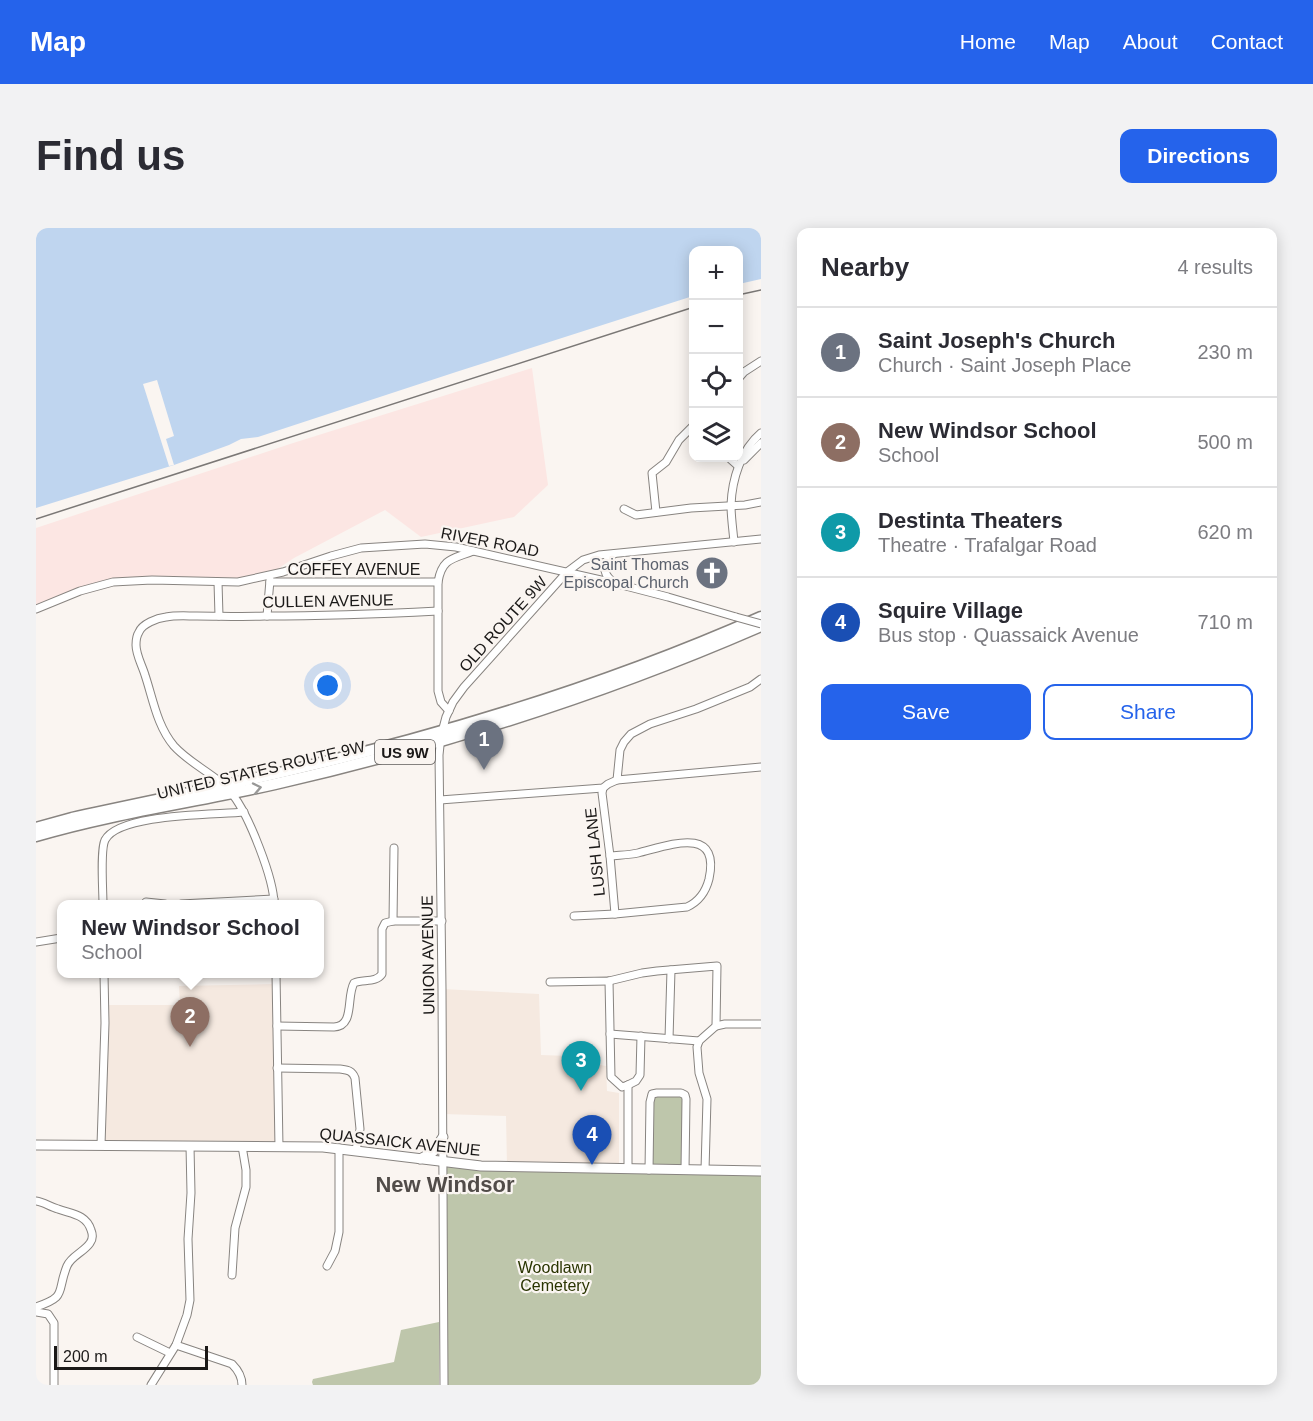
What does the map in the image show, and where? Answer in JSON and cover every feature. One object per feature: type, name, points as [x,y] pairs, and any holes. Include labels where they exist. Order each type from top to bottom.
[{"type":"highway","name":"UNITED STATES ROUTE 9W","points":[[36,836],[319,774],[440,742],[549,707],[761,617]]},
{"type":"highway","name":"UNITED STATES ROUTE 9W","points":[[36,828],[316,764],[442,730],[634,672],[761,625]]},
{"type":"main road","points":[[420,1159],[433,1152],[443,1137]]},
{"type":"main road","name":"QUASSAICK AVENUE","points":[[36,1145],[339,1148],[481,1166],[761,1171]]},
{"type":"street","points":[[743,373],[761,362]]},
{"type":"street","points":[[657,512],[652,473],[666,462],[679,440],[689,429]]},
{"type":"street","points":[[734,542],[731,507],[738,466],[750,445],[761,433]]},
{"type":"street","points":[[738,466],[761,442]]},
{"type":"street","points":[[734,462],[738,466]]},
{"type":"street","points":[[624,510],[636,514],[731,507],[761,502]]},
{"type":"street","name":"OLD ROUTE 9W","points":[[448,711],[464,687],[567,572],[589,557],[761,539]]},
{"type":"street","name":"RIVER ROAD","points":[[36,609],[80,591],[113,582],[149,580],[238,582],[283,572],[340,553],[371,547],[425,544],[473,551],[614,582],[761,625]]},
{"type":"street","points":[[448,711],[441,702],[438,691],[438,582],[444,563],[473,551]]},
{"type":"street","points":[[614,582],[607,577],[604,567],[606,561],[615,554]]},
{"type":"street","points":[[267,616],[270,574]]},
{"type":"street","points":[[218,582],[219,616]]},
{"type":"street","name":"COFFEY AVENUE","points":[[270,582],[438,582]]},
{"type":"street","name":"CULLEN AVENUE","points":[[274,900],[257,843],[244,812],[232,794],[186,757],[168,737],[157,715],[136,645],[141,627],[167,616],[267,616],[438,611]]},
{"type":"street","points":[[617,780],[620,750],[631,734],[650,724],[696,709],[750,687],[761,679]]},
{"type":"street","name":"UNION AVENUE","points":[[444,1385],[439,755],[442,730],[448,711]]},
{"type":"street","points":[[440,800],[603,788],[617,780],[761,767]]},
{"type":"street","name":"LUSH LANE","points":[[603,788],[615,914]]},
{"type":"street","points":[[103,900],[103,849],[106,838],[117,829],[185,814],[244,812]]},
{"type":"street","points":[[574,916],[677,909],[692,904],[700,898],[710,877],[710,857],[701,844],[671,844],[634,854],[610,856]]},
{"type":"street","points":[[393,921],[394,848]]},
{"type":"street","points":[[277,1026],[334,1027],[343,1025],[348,1016],[350,992],[354,983],[376,980],[380,977],[381,929],[385,923],[442,921]]},
{"type":"street","points":[[36,942],[57,939]]},
{"type":"street","points":[[550,982],[609,981],[642,973],[717,966],[716,1026]]},
{"type":"street","points":[[669,1039],[671,970]]},
{"type":"street","points":[[101,1145],[104,978]]},
{"type":"street","points":[[276,978],[279,1147]]},
{"type":"street","points":[[609,981],[611,1077],[622,1087],[639,1077],[641,1036]]},
{"type":"street","points":[[705,1170],[707,1099],[699,1073],[697,1047],[699,1041],[716,1026],[761,1024]]},
{"type":"street","points":[[610,1034],[699,1041]]},
{"type":"street","points":[[278,1068],[340,1069],[353,1073],[360,1129],[356,1150]]},
{"type":"street","points":[[628,1085],[628,1169]]},
{"type":"street","points":[[649,1170],[651,1096],[657,1093],[685,1095],[685,1170]]},
{"type":"street","points":[[151,1385],[176,1346],[190,1300],[188,1239],[191,1193],[190,1146]]},
{"type":"street","points":[[232,1275],[235,1228],[246,1187],[242,1146]]},
{"type":"street","points":[[327,1266],[339,1232],[339,1148]]},
{"type":"street","points":[[36,1201],[80,1216],[87,1221],[93,1238],[69,1263],[57,1298],[36,1307]]},
{"type":"street","points":[[36,1312],[48,1314],[54,1323],[54,1385]]},
{"type":"street","points":[[137,1337],[170,1353]]},
{"type":"street","points":[[176,1346],[232,1364],[238,1371],[242,1385]]},
{"type":"shaded area","points":[[532,368],[548,485],[514,517],[421,537],[385,510],[294,558],[270,574],[218,582],[113,582],[36,609],[36,528],[290,444]]},
{"type":"shaded area","points":[[276,984],[279,1147],[101,1145],[104,1005],[180,1005],[179,986]]},
{"type":"shaded area","points":[[442,989],[539,994],[541,1055],[599,1057],[600,1065],[606,1066],[607,1091],[619,1093],[619,1169],[507,1167],[506,1116],[443,1114]]},
{"type":"green space","name":"Woodlawn Cemetery","points":[[685,1095],[685,1170],[761,1171],[761,1385],[443,1385],[444,1163],[649,1169],[651,1096]]},
{"type":"green space","points":[[439,1322],[439,1385],[313,1385],[313,1379],[394,1362],[401,1330]]},
{"type":"water","points":[[36,228],[761,228],[761,279],[743,283],[743,246],[689,246],[689,297],[258,437],[241,439],[174,465],[36,508]]},
{"type":"pier","points":[[157,380],[174,436],[166,439],[174,465],[169,466],[143,384]]},
{"type":"railway","points":[[743,294],[761,290]]},
{"type":"railway","points":[[36,519],[689,309]]},
{"type":"place","name":"Saint Thomas Episcopal Church","points":[[712,573]]},
{"type":"place","name":"Saint Joseph's Church","points":[[484,770]]},
{"type":"place","name":"New Windsor School","points":[[190,1047]]},
{"type":"place","name":"Destinta Theaters","points":[[581,1091]]},
{"type":"place","name":"Squire Village","points":[[592,1165]]},
{"type":"district","name":"New Windsor","points":[[445,1184]]}]
